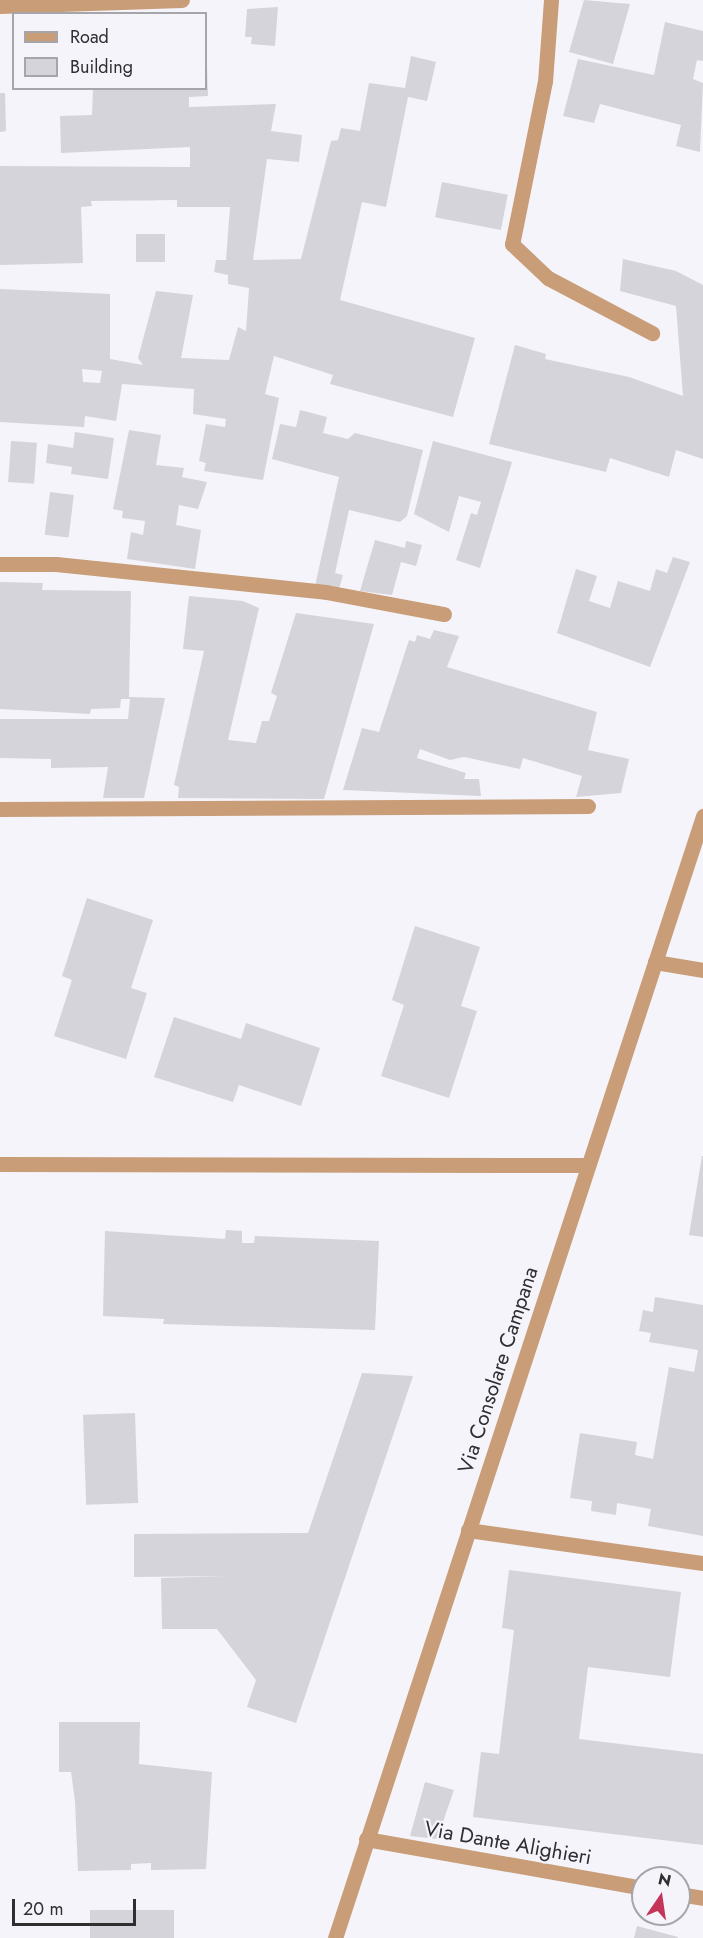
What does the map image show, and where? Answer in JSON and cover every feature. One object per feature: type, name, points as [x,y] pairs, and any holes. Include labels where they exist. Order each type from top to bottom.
[{"type":"street","points":[[0,6],[182,0]]},
{"type":"street","points":[[551,0],[545,81],[512,244],[548,278],[652,333]]},
{"type":"street","points":[[0,564],[56,564],[326,592],[444,614]]},
{"type":"street","points":[[0,809],[588,806]]},
{"type":"street","name":"Via Consolare Campana","points":[[335,1938],[703,816]]},
{"type":"street","points":[[655,962],[703,970]]},
{"type":"street","points":[[0,1164],[588,1165]]},
{"type":"street","points":[[468,1530],[703,1563]]},
{"type":"street","name":"Via Dante Alighieri","points":[[366,1839],[631,1886]]},
{"type":"building","points":[[584,0],[630,4],[613,64],[569,52]]},
{"type":"building","points":[[278,7],[275,46],[251,44],[252,37],[245,37],[247,9]]},
{"type":"building","points":[[665,22],[703,31],[703,61],[697,60],[693,79],[703,83],[700,152],[676,146],[681,125],[600,104],[594,123],[563,116],[578,59],[654,75]]},
{"type":"building","points":[[411,56],[436,62],[427,101],[408,97],[386,207],[362,202],[340,300],[475,338],[453,417],[330,384],[333,375],[274,356],[265,394],[279,398],[263,480],[204,471],[206,463],[199,461],[206,424],[225,427],[226,419],[193,414],[194,389],[122,384],[116,421],[85,416],[84,427],[0,422],[0,289],[110,294],[110,359],[143,365],[138,358],[156,291],[193,295],[181,358],[229,360],[238,327],[246,331],[249,288],[228,284],[228,275],[214,272],[216,260],[226,260],[230,207],[177,207],[177,200],[91,201],[92,206],[81,207],[83,263],[0,265],[0,166],[190,167],[190,147],[61,153],[60,116],[92,115],[93,90],[207,90],[207,65],[208,96],[189,97],[189,107],[276,104],[271,131],[302,135],[299,162],[267,159],[253,260],[301,259],[331,141],[338,140],[341,128],[360,131],[369,83],[405,88]],"holes":[[[82,369],[102,371],[100,383],[83,382]]]},
{"type":"building","points":[[0,93],[5,93],[6,131],[0,132]]},
{"type":"building","points":[[442,182],[508,195],[501,230],[435,217]]},
{"type":"building","points":[[136,234],[165,234],[165,262],[136,262]]},
{"type":"building","points":[[623,259],[676,271],[703,285],[703,459],[676,450],[669,477],[610,458],[606,472],[489,444],[515,345],[546,354],[545,359],[629,377],[683,396],[676,306],[620,291]]},
{"type":"building","points":[[300,410],[327,417],[323,433],[348,439],[355,433],[423,450],[407,516],[400,522],[349,510],[335,573],[343,575],[339,589],[315,586],[339,477],[272,459],[280,424],[296,427]]},
{"type":"building","points":[[129,430],[161,435],[156,465],[184,468],[182,477],[207,482],[198,509],[179,505],[176,525],[201,530],[195,569],[127,559],[131,532],[143,535],[145,521],[122,518],[123,511],[113,509]]},
{"type":"building","points":[[75,432],[114,438],[108,479],[71,474],[72,467],[46,463],[48,444],[73,448]]},
{"type":"building","points":[[11,441],[37,443],[34,484],[8,482]]},
{"type":"building","points":[[433,441],[512,462],[480,568],[456,560],[471,513],[477,515],[481,502],[459,496],[449,532],[414,514]]},
{"type":"building","points":[[50,492],[74,495],[69,538],[45,535]]},
{"type":"building","points":[[375,540],[405,548],[406,541],[422,545],[416,566],[401,562],[392,595],[360,591]]},
{"type":"building","points":[[673,557],[690,562],[650,667],[557,633],[576,569],[597,576],[589,601],[610,608],[618,581],[650,591],[656,569],[667,573]]},
{"type":"building","points":[[0,582],[43,583],[42,590],[131,591],[129,697],[165,698],[144,798],[103,798],[108,767],[51,768],[51,759],[0,758],[0,719],[128,719],[130,699],[121,699],[120,708],[91,709],[90,714],[0,709]]},
{"type":"building","points":[[189,596],[243,601],[259,608],[228,740],[256,743],[262,721],[269,721],[277,696],[271,693],[296,613],[374,624],[324,799],[178,798],[179,787],[174,785],[204,651],[183,649]]},
{"type":"building","points":[[434,630],[459,636],[447,667],[597,712],[588,750],[629,759],[621,793],[576,797],[582,776],[523,758],[520,769],[464,757],[450,760],[420,749],[417,758],[466,773],[464,779],[479,779],[481,796],[343,790],[362,728],[379,732],[409,640],[415,642],[417,635],[430,639]]},
{"type":"building","points":[[87,898],[153,920],[131,988],[147,993],[126,1059],[54,1036],[72,980],[62,976]]},
{"type":"building","points":[[415,926],[480,947],[461,1006],[477,1011],[449,1098],[381,1076],[404,1005],[392,1000]]},
{"type":"building","points":[[174,1017],[241,1039],[246,1023],[320,1048],[301,1106],[239,1085],[233,1102],[154,1077]]},
{"type":"building","points":[[703,1156],[703,1237],[689,1235]]},
{"type":"building","points":[[226,1230],[242,1231],[242,1243],[254,1243],[255,1236],[379,1241],[375,1330],[163,1324],[164,1319],[103,1316],[105,1231],[225,1239]]},
{"type":"building","points":[[655,1297],[703,1305],[703,1536],[648,1526],[651,1509],[617,1503],[616,1515],[591,1511],[592,1501],[570,1498],[580,1433],[637,1442],[635,1455],[653,1459],[669,1367],[694,1372],[698,1350],[649,1342],[651,1333],[639,1331],[643,1310],[653,1312]]},
{"type":"building","points":[[362,1373],[413,1376],[296,1723],[247,1707],[256,1680],[217,1629],[162,1629],[161,1578],[227,1576],[134,1577],[134,1534],[308,1533]]},
{"type":"building","points":[[135,1413],[138,1503],[86,1505],[83,1415]]},
{"type":"building","points":[[509,1570],[681,1592],[670,1677],[588,1667],[579,1739],[703,1754],[703,1845],[473,1817],[481,1752],[499,1754],[514,1630],[502,1628]]},
{"type":"building","points":[[59,1722],[140,1722],[139,1764],[212,1772],[206,1869],[151,1870],[151,1863],[131,1864],[131,1870],[78,1871],[75,1801],[71,1772],[59,1772]]},
{"type":"building","points":[[425,1782],[454,1790],[437,1839],[410,1836]]},
{"type":"building","points":[[90,1910],[174,1910],[174,1938],[90,1938]]},
{"type":"building","points":[[637,1926],[678,1937],[678,1938],[634,1938]]}]
